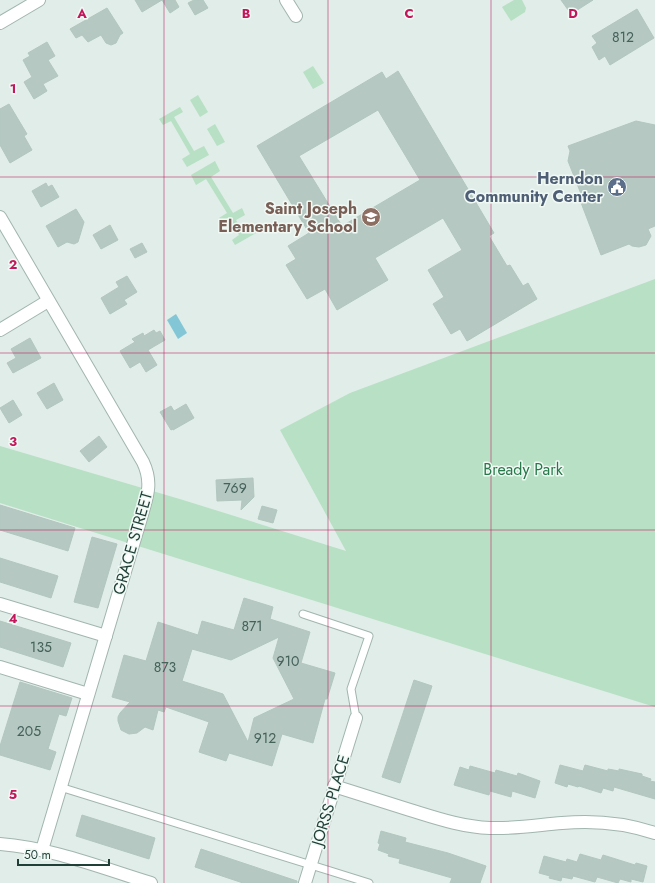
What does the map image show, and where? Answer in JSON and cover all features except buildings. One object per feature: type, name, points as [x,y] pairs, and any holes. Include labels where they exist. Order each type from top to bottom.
[{"type":"street","points":[[0,23],[39,0]]},
{"type":"street","points":[[286,0],[296,16]]},
{"type":"street","name":"GRACE STREET","points":[[0,217],[143,462],[149,481],[148,493],[42,850]]},
{"type":"street","points":[[0,330],[48,301]]},
{"type":"street","points":[[0,604],[106,636]]},
{"type":"street","points":[[0,667],[88,694]]},
{"type":"street","name":"JORSS PLACE","points":[[305,883],[356,718]]},
{"type":"street","points":[[334,786],[465,826],[513,828],[563,823],[604,822],[641,828],[655,833]]},
{"type":"street","points":[[0,844],[17,845],[42,850],[151,883]]},
{"type":"lane","points":[[303,614],[369,636],[351,689],[356,718]]},
{"type":"lane","points":[[60,788],[370,883]]},
{"type":"green space","points":[[514,0],[522,0],[526,8],[525,12],[511,21],[502,7]]},
{"type":"green space","points":[[313,66],[324,83],[313,89],[303,72]]},
{"type":"green space","points":[[198,95],[208,112],[200,117],[190,100]]},
{"type":"green space","points":[[180,107],[183,112],[174,117],[194,151],[204,146],[209,155],[187,167],[182,159],[190,154],[171,121],[163,125],[159,119]]},
{"type":"green space","points":[[215,124],[225,142],[217,146],[207,129]]},
{"type":"green space","points":[[215,161],[220,171],[211,177],[233,213],[242,208],[245,215],[236,220],[243,232],[252,227],[256,233],[235,245],[232,240],[239,235],[228,218],[222,222],[219,218],[227,213],[206,179],[196,185],[191,175]]},
{"type":"green space","name":"Bready Park","points":[[655,279],[655,707],[0,503],[0,446],[183,500],[346,551],[280,430],[350,393]]},
{"type":"water","points":[[176,314],[187,333],[178,339],[167,320]]},
{"type":"place","name":"Herndon Community Center","points":[[617,187]]},
{"type":"place","name":"Saint Joseph Elementary School","points":[[371,217]]}]
